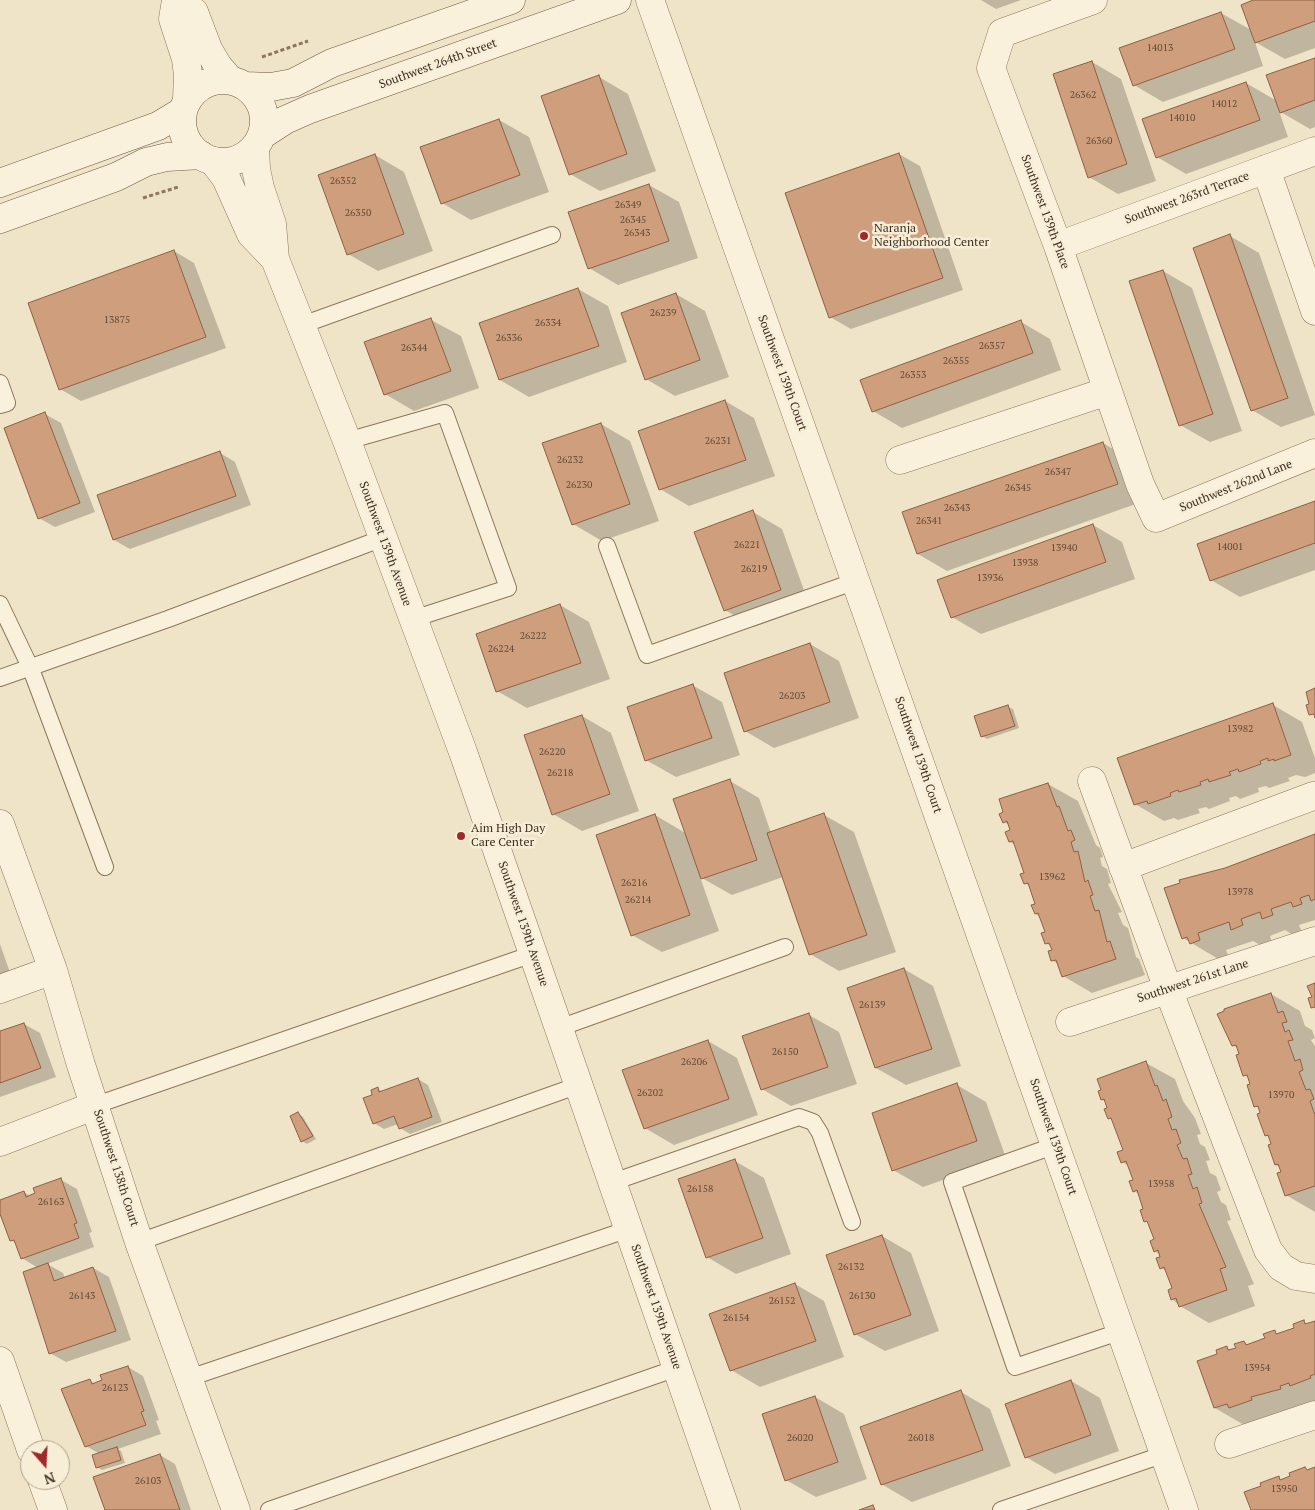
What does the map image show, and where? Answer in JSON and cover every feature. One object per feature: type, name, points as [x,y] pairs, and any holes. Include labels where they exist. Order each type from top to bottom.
[{"type":"street","points":[[176,0],[173,19],[186,59],[188,75],[182,124],[185,136],[191,147],[207,158]]},
{"type":"street","points":[[0,219],[116,177],[146,162],[167,157],[236,160],[258,141],[264,124],[262,108],[254,93],[238,83],[218,66],[208,49],[194,12],[180,0]]},
{"type":"street","points":[[0,183],[151,128],[185,106],[193,92],[210,82],[271,87],[293,83],[332,63],[511,0]]},
{"type":"street","name":"Southwest 264th Street","points":[[258,141],[285,120],[310,109],[618,0]]},
{"type":"street","name":"Southwest 139th Court","points":[[650,0],[1184,1510]]},
{"type":"street","name":"Southwest 139th Place","points":[[1093,0],[1002,33],[991,68],[1058,246],[1140,484],[1156,518]]},
{"type":"street","name":"Southwest 139th Avenue","points":[[258,141],[260,188],[272,224],[275,259],[347,441],[463,752],[726,1510]]},
{"type":"street","name":"Southwest 263rd Terrace","points":[[1058,246],[1315,151]]},
{"type":"street","name":"Southwest 139th Avenue","points":[[207,158],[230,186],[251,234],[275,259]]},
{"type":"street","points":[[1266,169],[1315,311]]},
{"type":"street","points":[[900,460],[1108,391]]},
{"type":"street","name":"Southwest 262nd Lane","points":[[1156,518],[1315,453]]},
{"type":"street","points":[[1092,781],[1168,989],[1268,1250],[1281,1267],[1296,1276],[1315,1279]]},
{"type":"street","points":[[1123,867],[1313,796]]},
{"type":"street","name":"Southwest 138th Court","points":[[0,824],[8,864],[54,970],[81,1065],[96,1105],[139,1242],[236,1510]]},
{"type":"street","name":"Southwest 261st Lane","points":[[1070,1022],[1315,941]]},
{"type":"street","points":[[0,989],[54,970]]},
{"type":"street","points":[[0,1142],[96,1105]]},
{"type":"street","points":[[0,1361],[28,1440]]},
{"type":"street","points":[[1229,1444],[1315,1415]]},
{"type":"street","points":[[46,1490],[53,1510]]},
{"type":"lane","points":[[302,325],[552,235]]},
{"type":"lane","points":[[0,383],[7,402],[0,405]]},
{"type":"lane","points":[[347,441],[445,412],[508,588],[413,619]]},
{"type":"lane","points":[[0,678],[31,669],[383,538]]},
{"type":"lane","points":[[607,546],[647,655],[856,581]]},
{"type":"lane","points":[[0,604],[31,669],[105,867]]},
{"type":"lane","points":[[559,1028],[785,947]]},
{"type":"lane","points":[[96,1105],[533,954]]},
{"type":"lane","points":[[139,1242],[579,1086]]},
{"type":"lane","points":[[613,1182],[799,1118],[813,1122],[820,1133],[852,1222]]},
{"type":"lane","points":[[1056,1145],[952,1182],[1015,1367],[1122,1331]]},
{"type":"lane","points":[[189,1378],[629,1229]]},
{"type":"lane","points":[[269,1510],[677,1368]]},
{"type":"lane","points":[[1001,1510],[1165,1454]]},
{"type":"path","points":[[255,58],[313,39]]},
{"type":"path","points":[[139,199],[186,186]]},
{"type":"building","points":[[1253,0],[1315,0],[1315,21],[1255,43],[1241,5]]},
{"type":"building","points":[[1221,12],[1235,49],[1133,86],[1119,48]]},
{"type":"building","points":[[1315,58],[1315,100],[1280,113],[1266,75]]},
{"type":"building","points":[[1092,61],[1127,164],[1088,178],[1053,74]]},
{"type":"building","points":[[599,75],[627,154],[569,175],[541,96]]},
{"type":"building","points":[[1246,82],[1260,120],[1156,158],[1142,119]]},
{"type":"building","points":[[499,119],[520,175],[441,204],[420,147]]},
{"type":"building","name":"Naranja Neighborhood Center","points":[[899,153],[943,278],[829,318],[785,193]]},
{"type":"building","points":[[375,154],[404,234],[347,255],[318,175]]},
{"type":"building","points":[[649,184],[669,241],[588,269],[568,212]]},
{"type":"building","points":[[1230,234],[1288,398],[1251,411],[1193,248]]},
{"type":"building","points":[[174,250],[206,337],[59,390],[28,303]]},
{"type":"building","points":[[1163,270],[1213,414],[1179,426],[1129,281]]},
{"type":"building","points":[[578,288],[599,346],[499,380],[479,323]]},
{"type":"building","points":[[676,293],[700,360],[645,380],[621,313]]},
{"type":"building","points":[[431,318],[451,371],[384,395],[364,342]]},
{"type":"building","points":[[1021,320],[1033,353],[872,412],[860,380]]},
{"type":"building","points":[[725,400],[746,460],[659,490],[638,431]]},
{"type":"building","points":[[45,412],[80,503],[38,519],[4,428]]},
{"type":"building","points":[[601,423],[630,504],[572,525],[542,443]]},
{"type":"building","points":[[1103,442],[1118,484],[917,554],[902,512]]},
{"type":"building","points":[[220,451],[236,496],[113,540],[97,495]]},
{"type":"building","points":[[1315,501],[1315,543],[1210,581],[1197,544]]},
{"type":"building","points":[[753,510],[781,590],[724,611],[694,532]]},
{"type":"building","points":[[1093,524],[1106,562],[951,618],[937,580]]},
{"type":"building","points":[[560,604],[581,663],[496,692],[476,634]]},
{"type":"building","points":[[810,643],[830,702],[744,732],[724,673]]},
{"type":"building","points":[[693,684],[712,738],[645,761],[627,707]]},
{"type":"building","points":[[1315,688],[1315,718],[1314,714],[1309,715],[1306,705],[1309,704],[1306,692]]},
{"type":"building","points":[[1273,703],[1291,755],[1274,761],[1274,759],[1268,761],[1268,758],[1260,761],[1261,764],[1239,772],[1238,769],[1229,772],[1231,775],[1209,782],[1208,779],[1200,782],[1201,785],[1179,792],[1178,790],[1170,793],[1171,796],[1148,804],[1147,801],[1134,805],[1117,758]]},
{"type":"building","points":[[1008,705],[1015,726],[981,737],[974,716]]},
{"type":"building","points":[[582,715],[610,794],[552,815],[524,735]]},
{"type":"building","points":[[730,779],[757,860],[701,879],[673,799]]},
{"type":"building","points":[[1048,783],[1068,831],[1071,830],[1075,840],[1071,842],[1074,852],[1078,851],[1085,882],[1088,880],[1093,895],[1090,896],[1095,911],[1099,910],[1107,942],[1110,941],[1116,959],[1062,977],[1056,960],[1051,961],[1048,951],[1052,950],[1049,943],[1045,944],[1041,933],[1045,932],[1038,913],[1035,914],[1031,905],[1035,904],[1028,883],[1024,884],[1020,874],[1024,873],[1013,841],[1009,842],[1005,832],[1010,830],[1007,821],[1003,823],[999,814],[1003,812],[999,799]]},
{"type":"building","points":[[824,813],[867,935],[809,955],[767,833]]},
{"type":"building","points":[[655,814],[690,915],[631,936],[596,835]]},
{"type":"building","points":[[1315,834],[1315,899],[1311,901],[1309,895],[1300,898],[1302,904],[1293,907],[1291,902],[1271,909],[1273,915],[1262,919],[1260,912],[1241,919],[1243,925],[1231,930],[1229,922],[1198,933],[1200,940],[1190,944],[1187,937],[1182,939],[1164,888],[1180,883],[1179,880],[1225,868]]},
{"type":"building","points":[[904,968],[932,1049],[875,1068],[847,988]]},
{"type":"building","points":[[1315,983],[1315,1007],[1311,1008],[1308,998],[1312,997],[1307,986]]},
{"type":"building","points":[[1271,993],[1278,1013],[1283,1011],[1287,1022],[1282,1023],[1285,1032],[1289,1030],[1293,1040],[1288,1041],[1295,1061],[1300,1059],[1303,1070],[1299,1072],[1306,1090],[1310,1089],[1314,1099],[1310,1101],[1315,1115],[1315,1186],[1285,1196],[1277,1173],[1281,1172],[1278,1164],[1275,1165],[1268,1145],[1271,1144],[1268,1135],[1265,1136],[1257,1114],[1260,1113],[1258,1106],[1254,1107],[1247,1085],[1250,1084],[1247,1075],[1243,1076],[1236,1055],[1239,1054],[1236,1045],[1232,1046],[1217,1014],[1224,1011],[1224,1009]]},
{"type":"building","points":[[809,1013],[828,1067],[761,1090],[742,1036]]},
{"type":"building","points":[[24,1023],[41,1068],[0,1083],[0,1031]]},
{"type":"building","points":[[708,1040],[729,1099],[644,1129],[622,1070]]},
{"type":"building","points":[[1146,1061],[1155,1086],[1157,1085],[1163,1101],[1166,1099],[1172,1117],[1168,1119],[1172,1130],[1176,1129],[1181,1143],[1177,1145],[1183,1159],[1187,1158],[1192,1174],[1188,1175],[1193,1189],[1197,1187],[1202,1203],[1199,1204],[1226,1267],[1220,1269],[1227,1290],[1179,1307],[1176,1298],[1171,1300],[1168,1290],[1172,1288],[1164,1267],[1160,1269],[1156,1258],[1160,1257],[1158,1250],[1154,1252],[1150,1241],[1154,1239],[1147,1221],[1144,1222],[1140,1210],[1143,1209],[1137,1190],[1133,1192],[1129,1181],[1133,1180],[1126,1161],[1121,1163],[1117,1152],[1123,1150],[1111,1118],[1108,1119],[1104,1109],[1107,1108],[1104,1099],[1101,1100],[1098,1091],[1101,1090],[1097,1079]]},
{"type":"building","points":[[418,1078],[432,1117],[399,1129],[394,1116],[373,1124],[363,1098],[372,1095],[371,1090],[378,1087],[379,1092]]},
{"type":"building","points":[[957,1083],[977,1141],[892,1171],[872,1113]]},
{"type":"building","points":[[298,1112],[313,1136],[301,1142],[290,1116]]},
{"type":"building","points":[[735,1159],[763,1238],[706,1258],[678,1179]]},
{"type":"building","points":[[61,1178],[77,1223],[74,1224],[79,1238],[21,1259],[14,1240],[10,1241],[0,1214],[0,1200],[24,1191],[26,1197],[35,1193],[33,1188]]},
{"type":"building","points":[[882,1235],[911,1315],[854,1335],[826,1255]]},
{"type":"building","points":[[48,1263],[54,1281],[93,1267],[116,1331],[49,1354],[23,1272]]},
{"type":"building","points":[[795,1283],[816,1341],[730,1371],[709,1314]]},
{"type":"building","points":[[1304,1320],[1305,1324],[1315,1321],[1315,1374],[1310,1376],[1311,1378],[1290,1386],[1289,1383],[1280,1386],[1281,1389],[1251,1397],[1252,1400],[1229,1408],[1227,1404],[1214,1408],[1197,1361],[1217,1354],[1216,1350],[1227,1346],[1228,1350],[1236,1348],[1234,1344],[1244,1341],[1246,1345],[1265,1338],[1263,1334],[1275,1330],[1276,1334],[1294,1328],[1293,1324]]},
{"type":"building","points":[[128,1366],[144,1411],[141,1412],[146,1425],[85,1447],[61,1389],[90,1379],[92,1384],[102,1380],[100,1375]]},
{"type":"building","points":[[1071,1380],[1091,1435],[1025,1458],[1005,1404]]},
{"type":"building","points":[[961,1390],[983,1450],[881,1485],[860,1427]]},
{"type":"building","points":[[815,1396],[838,1462],[785,1481],[762,1414]]},
{"type":"building","points":[[117,1447],[121,1460],[96,1468],[92,1455]]},
{"type":"building","points":[[160,1454],[180,1510],[105,1510],[93,1477]]},
{"type":"building","points":[[1305,1467],[1307,1470],[1315,1467],[1315,1510],[1251,1510],[1244,1492],[1261,1486],[1260,1483],[1279,1476],[1280,1480],[1290,1476],[1289,1473]]},
{"type":"building","points":[[873,1505],[875,1510],[859,1510]]},
{"type":"place","name":"Naranja Neighborhood Center","points":[[864,236]]},
{"type":"place","name":"Aim High Day Care Center","points":[[461,836]]}]
